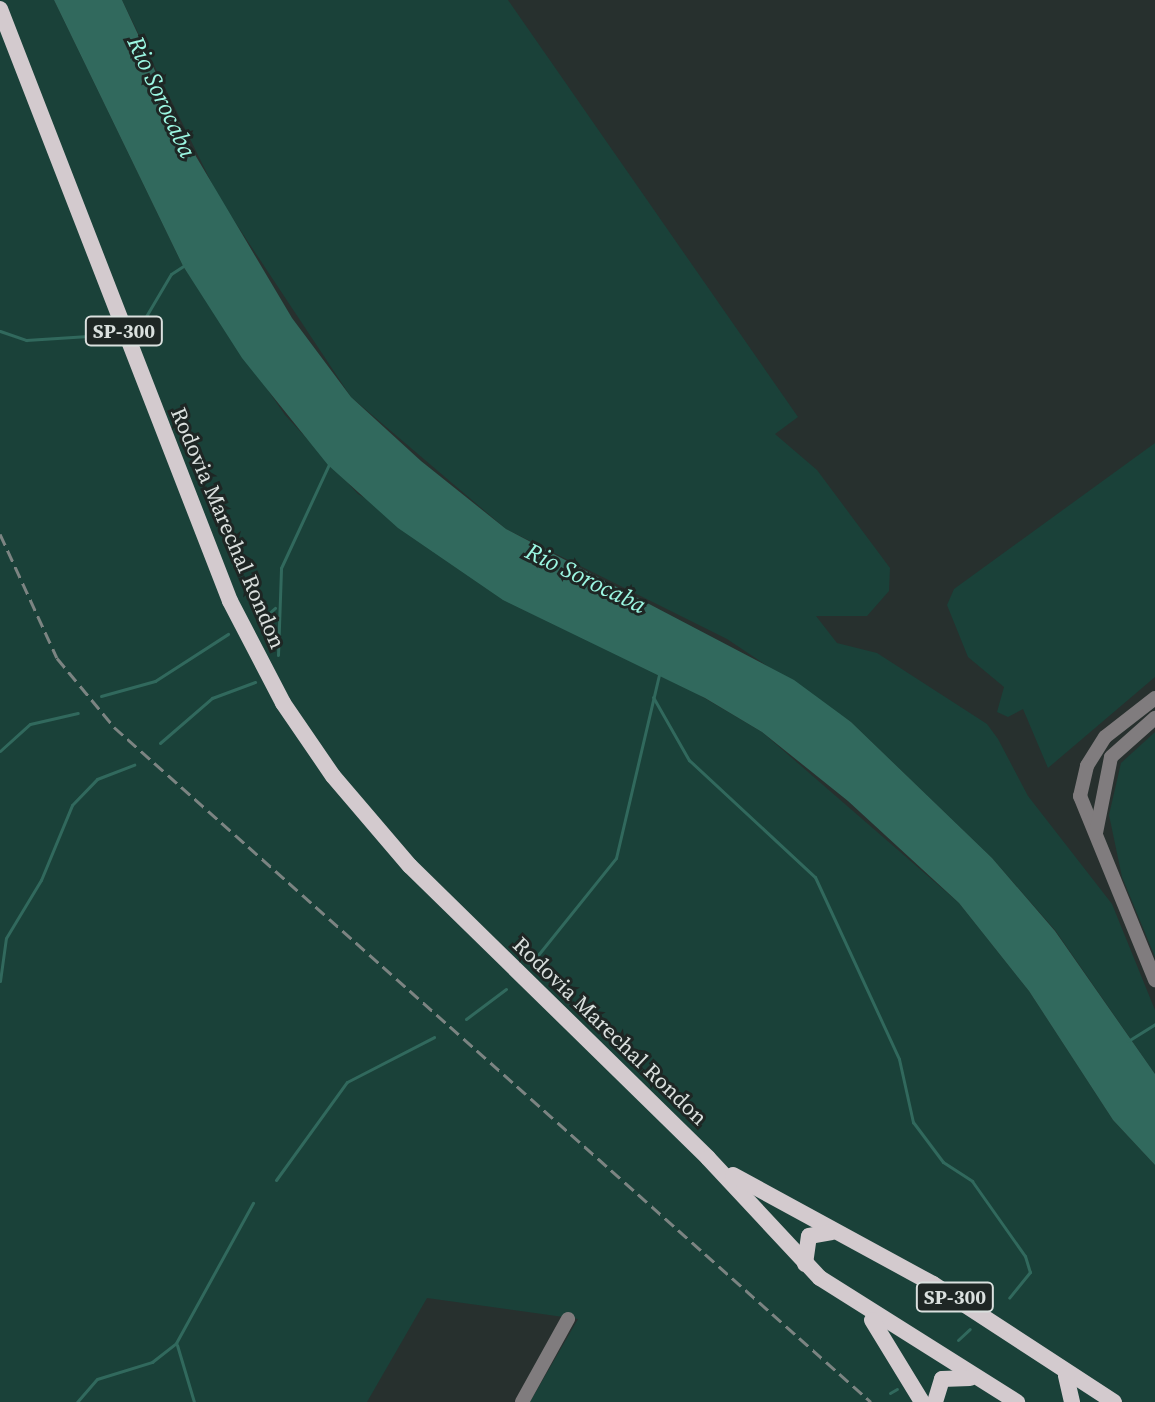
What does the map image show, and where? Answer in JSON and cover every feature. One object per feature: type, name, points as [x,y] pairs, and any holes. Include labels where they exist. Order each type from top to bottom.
[{"type":"main road","name":"Rodovia Marechal Rondon","points":[[0,9],[208,550],[283,703],[400,855],[708,1158],[805,1264],[864,1310],[972,1378],[1017,1402]]},
{"type":"main road","name":"Rodovia Marechal Rondon","points":[[708,1158],[835,1233],[953,1296],[1066,1376],[1114,1402]]},
{"type":"main road","points":[[805,1264],[809,1236],[835,1233]]},
{"type":"main road","points":[[864,1310],[922,1402]]},
{"type":"main road","points":[[1066,1376],[1072,1402]]},
{"type":"main road","points":[[935,1402],[942,1379],[972,1378]]},
{"type":"street","points":[[1155,698],[1105,737],[1087,766],[1080,796],[1155,980]]},
{"type":"street","points":[[1095,838],[1097,799],[1111,757],[1155,718]]},
{"type":"street","points":[[522,1402],[568,1319]]},
{"type":"shaded area","points":[[0,0],[54,0],[183,266],[285,415],[358,494],[762,732],[959,903],[1029,991],[1113,1120],[1155,1165],[1155,1402],[530,1402],[578,1319],[427,1298],[367,1402],[0,1402]]},
{"type":"shaded area","points":[[122,0],[508,0],[798,417],[775,434],[817,470],[890,568],[889,591],[867,616],[816,616],[837,643],[877,653],[987,724],[1028,796],[1112,904],[1155,1010],[1155,1074],[1055,930],[992,858],[851,722],[727,639],[506,529],[351,397],[219,198]]},
{"type":"shaded area","points":[[1155,443],[1155,677],[1048,768],[1023,709],[1008,717],[997,712],[1004,687],[968,657],[947,605],[954,589]]},
{"type":"shaded area","points":[[1155,732],[1155,957],[1122,877],[1109,815],[1121,763]]},
{"type":"water","name":"Rio Sorocaba","points":[[54,0],[122,0],[191,148],[292,318],[351,397],[421,461],[506,529],[794,680],[851,722],[992,858],[1055,931],[1155,1074],[1155,1165],[1113,1120],[1029,991],[959,903],[848,801],[762,732],[705,698],[503,600],[398,528],[328,465],[242,358],[183,266]]},
{"type":"waterway","points":[[145,318],[171,274],[185,265]]},
{"type":"waterway","points":[[0,331],[26,340],[104,335]]},
{"type":"waterway","points":[[278,655],[281,568],[330,462]]},
{"type":"waterway","points":[[260,621],[275,608]]},
{"type":"waterway","points":[[101,696],[155,681],[228,634]]},
{"type":"waterway","points":[[534,960],[616,858],[660,671]]},
{"type":"waterway","points":[[160,743],[212,698],[255,682]]},
{"type":"waterway","points":[[653,697],[689,760],[815,877],[899,1059],[913,1122],[943,1162],[972,1181],[1025,1256],[1030,1272],[1009,1298]]},
{"type":"waterway","points":[[0,751],[30,724],[78,713]]},
{"type":"waterway","points":[[0,981],[6,938],[41,880],[72,805],[97,779],[134,765]]},
{"type":"waterway","points":[[466,1019],[506,989]]},
{"type":"waterway","points":[[1128,1041],[1155,1024]]},
{"type":"waterway","points":[[276,1180],[347,1082],[434,1037]]},
{"type":"waterway","points":[[77,1402],[97,1379],[152,1362],[176,1343],[253,1203]]},
{"type":"waterway","points":[[958,1340],[970,1329]]},
{"type":"waterway","points":[[177,1345],[194,1402]]},
{"type":"waterway","points":[[890,1393],[897,1389]]},
{"type":"railway","points":[[0,534],[57,658],[114,727],[871,1402]]}]
